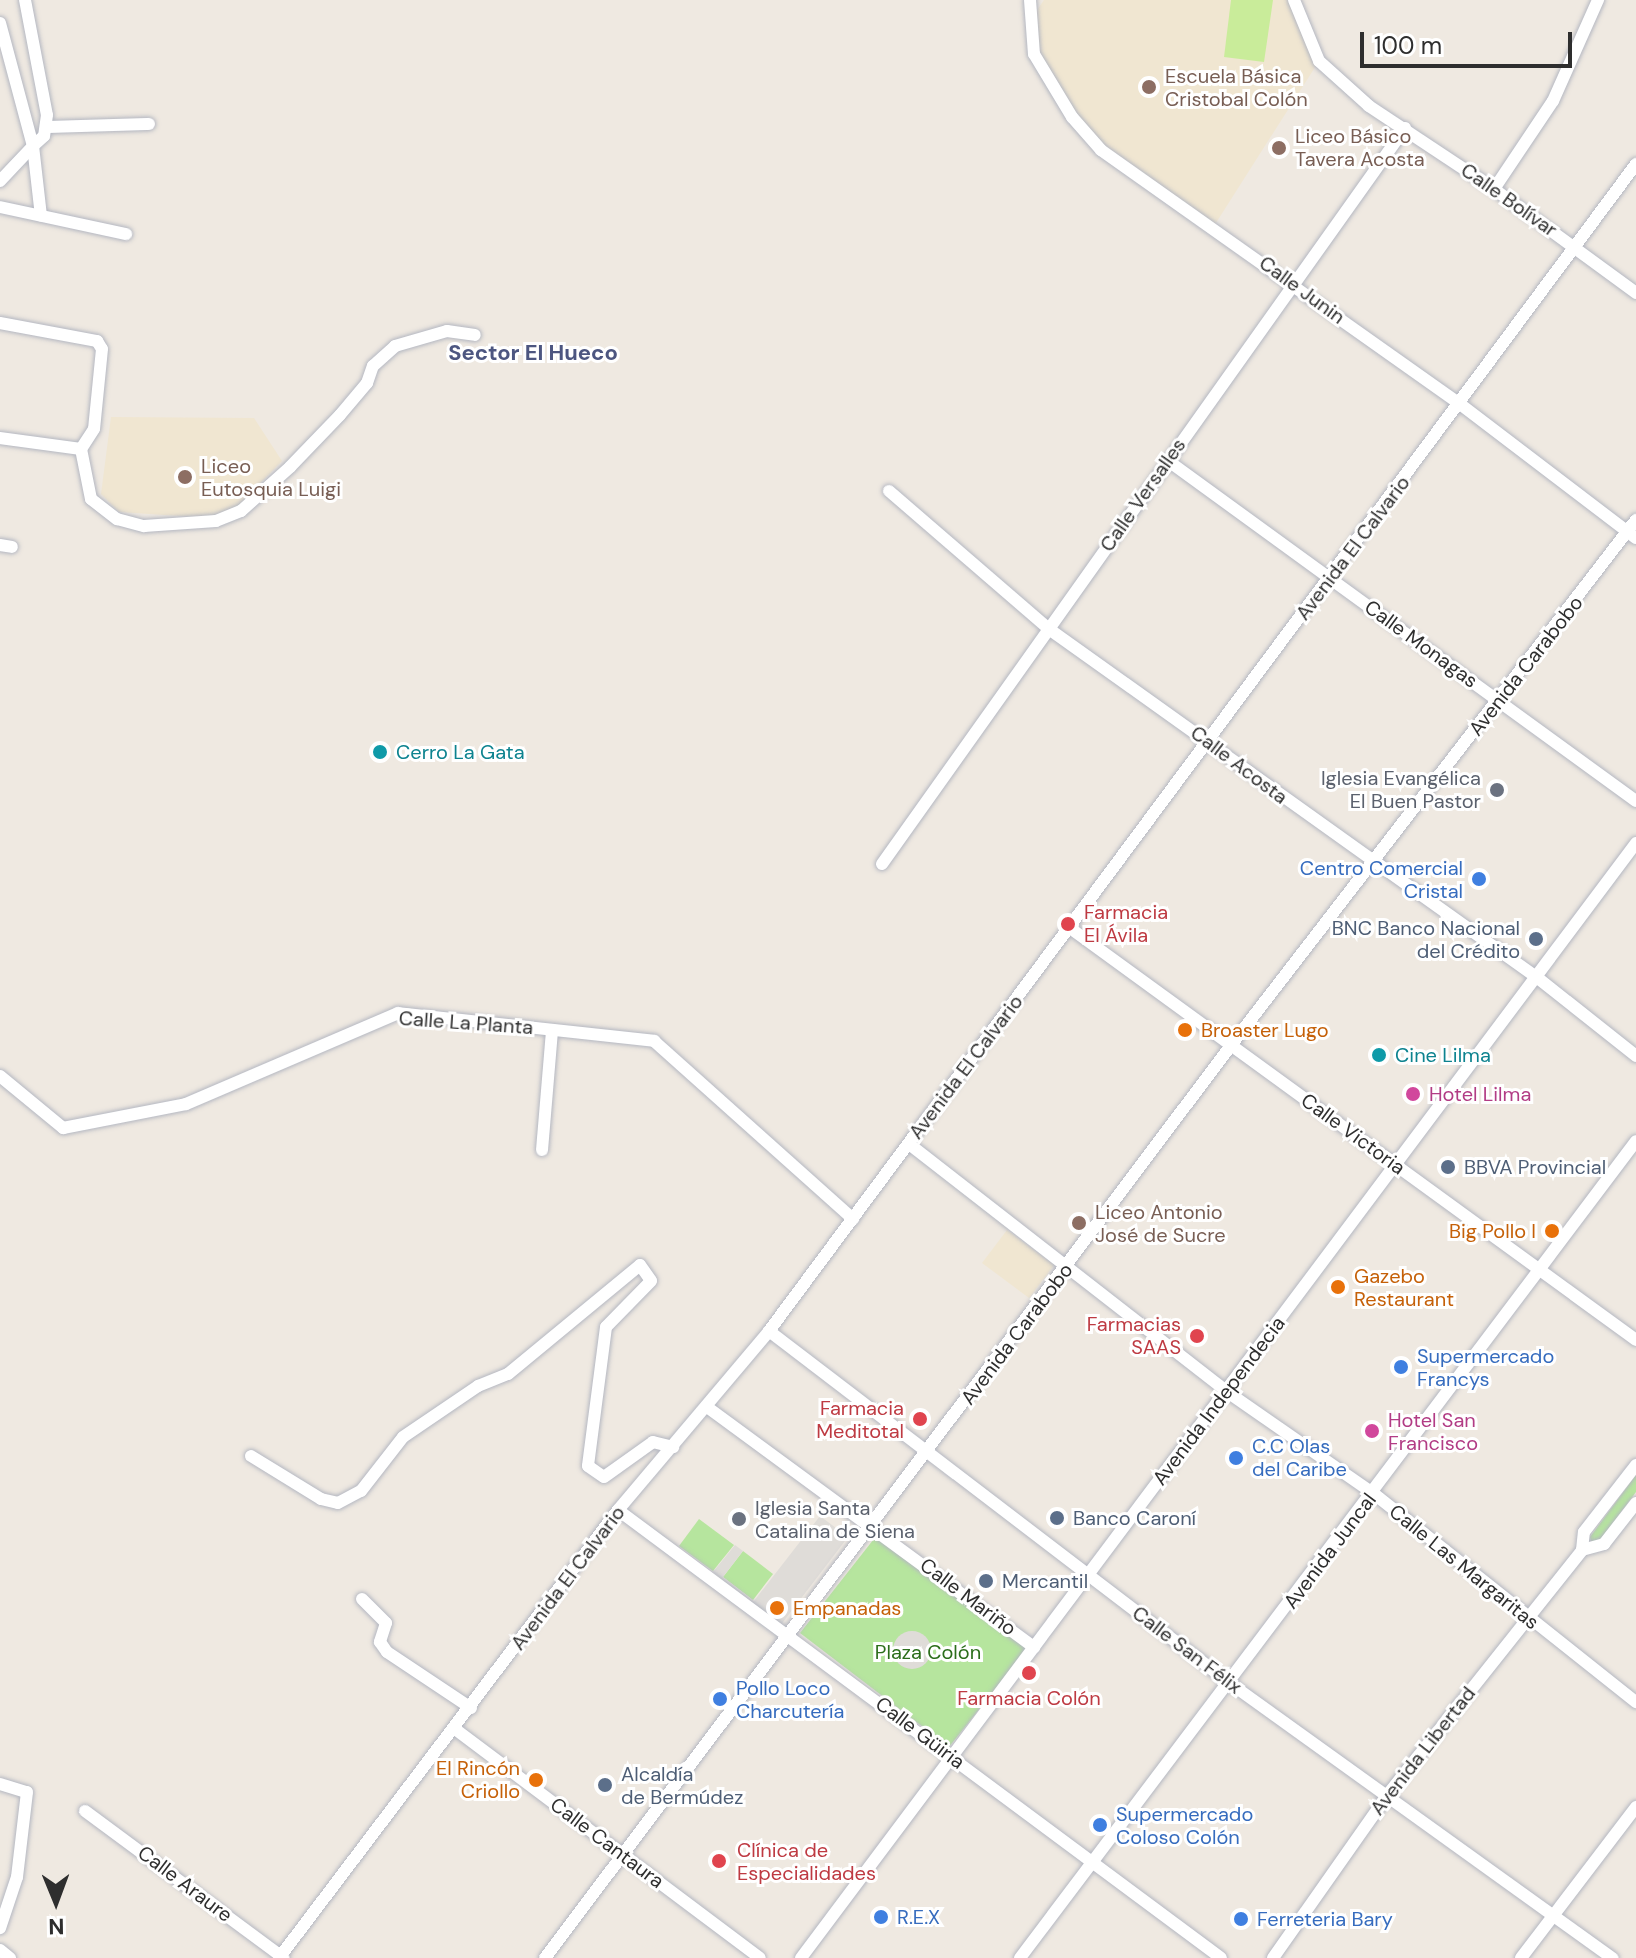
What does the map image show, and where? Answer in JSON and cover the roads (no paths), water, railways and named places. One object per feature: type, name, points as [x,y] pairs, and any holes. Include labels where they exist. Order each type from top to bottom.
[{"type":"street","points":[[0,181],[33,146],[46,127],[25,0]]},
{"type":"street","name":"Calle Junin","points":[[1030,0],[1034,54],[1072,117],[1101,150],[1460,404],[1632,535]]},
{"type":"street","name":"Calle Bolívar","points":[[1294,0],[1319,61],[1369,106],[1494,189],[1636,293]]},
{"type":"street","points":[[1494,189],[1553,101],[1598,0]]},
{"type":"street","points":[[0,23],[33,146],[41,216]]},
{"type":"street","points":[[46,127],[149,124]]},
{"type":"street","name":"Calle Versalles","points":[[882,864],[1405,128]]},
{"type":"street","name":"Avenida El Calvario","points":[[281,1957],[618,1510],[769,1331],[1577,248],[1636,164]]},
{"type":"street","points":[[0,207],[126,234]]},
{"type":"street","points":[[0,323],[97,341],[102,349],[94,429],[81,449],[91,499],[117,519],[144,526],[216,521],[241,511],[290,467],[395,346],[447,331],[475,335]]},
{"type":"street","points":[[0,438],[81,449]]},
{"type":"street","name":"Calle Monagas","points":[[1167,460],[1636,801]]},
{"type":"street","name":"Calle Acosta","points":[[889,491],[1049,629],[1539,979],[1636,1056]]},
{"type":"street","name":"Avenida Carabobo","points":[[545,1958],[1068,1267],[1232,1044],[1632,535],[1636,520]]},
{"type":"street","name":"Avenida Independecia","points":[[801,1958],[1395,1165],[1539,979],[1636,843]]},
{"type":"street","name":"Calle Victoria","points":[[1070,928],[1543,1269],[1636,1340]]},
{"type":"street","name":"Calle La Planta","points":[[0,1076],[63,1128],[186,1104],[398,1013],[654,1041],[853,1219]]},
{"type":"street","points":[[542,1150],[552,1030]]},
{"type":"street","name":"Avenida Juncal","points":[[1020,1958],[1231,1684],[1636,1141]]},
{"type":"street","name":"Calle Las Margaritas","points":[[909,1144],[1226,1391],[1373,1493],[1527,1619],[1636,1702]]},
{"type":"street","points":[[251,1456],[321,1499],[338,1503],[361,1491],[403,1437],[478,1386],[508,1374],[640,1265],[651,1281],[606,1327],[588,1466],[604,1477],[653,1442],[673,1447]]},
{"type":"street","name":"Calle San Félix","points":[[769,1331],[1231,1684],[1389,1793],[1613,1958]]},
{"type":"street","name":"Calle Mariño","points":[[707,1407],[871,1524],[1034,1647]]},
{"type":"street","name":"Avenida Libertad","points":[[1273,1958],[1389,1793],[1582,1550],[1584,1532],[1636,1465]]},
{"type":"street","name":"Avenida Libertad","points":[[1582,1550],[1604,1544],[1636,1503]]},
{"type":"street","name":"Calle Güiria","points":[[618,1510],[1221,1958]]},
{"type":"street","points":[[362,1599],[386,1623],[380,1642],[387,1652],[471,1708]]},
{"type":"street","name":"Calle Cantaura","points":[[455,1729],[760,1958]]},
{"type":"street","points":[[0,1784],[27,1792],[17,1877],[0,1928]]},
{"type":"street","points":[[1521,1958],[1636,1807]]},
{"type":"street","name":"Calle Araure","points":[[85,1811],[281,1957]]},
{"type":"street","points":[[0,1950],[10,1958]]},
{"type":"place","name":"Escuela Básica Cristobal Colón","points":[[1149,87]]},
{"type":"place","name":"Liceo Básico Tavera Acosta","points":[[1279,148]]},
{"type":"place","name":"Liceo Eutosquia Luigi","points":[[185,477]]},
{"type":"place","name":"Cerro La Gata","points":[[380,752]]},
{"type":"place","name":"Iglesia Evangélica El Buen Pastor","points":[[1497,790]]},
{"type":"place","name":"Centro Comercial Cristal","points":[[1479,879]]},
{"type":"place","name":"Farmacia El Ávila","points":[[1068,924]]},
{"type":"place","name":"BNC Banco Nacional del Crédito","points":[[1536,939]]},
{"type":"place","name":"Broaster Lugo","points":[[1185,1030]]},
{"type":"place","name":"Cine Lilma","points":[[1379,1055]]},
{"type":"place","name":"Hotel Lilma","points":[[1413,1094]]},
{"type":"place","name":"BBVA Provincial","points":[[1448,1167]]},
{"type":"place","name":"Liceo Antonio José de Sucre","points":[[1079,1223]]},
{"type":"place","name":"Big Pollo I","points":[[1552,1231]]},
{"type":"place","name":"Gazebo Restaurant","points":[[1338,1287]]},
{"type":"place","name":"Farmacias SAAS","points":[[1197,1336]]},
{"type":"place","name":"Supermercado Francys","points":[[1401,1367]]},
{"type":"place","name":"Farmacia Meditotal","points":[[920,1419]]},
{"type":"place","name":"Hotel San Francisco","points":[[1372,1431]]},
{"type":"place","name":"C.C Olas del Caribe","points":[[1236,1458]]},
{"type":"place","name":"Banco Caroní","points":[[1057,1518]]},
{"type":"place","name":"Iglesia Santa Catalina de Siena","points":[[739,1519]]},
{"type":"place","name":"Mercantil","points":[[986,1581]]},
{"type":"place","name":"Empanadas","points":[[777,1608]]},
{"type":"place","name":"Farmacia Colón","points":[[1029,1673]]},
{"type":"place","name":"Pollo Loco Charcutería","points":[[720,1699]]},
{"type":"place","name":"El Rincón Criollo","points":[[536,1780]]},
{"type":"place","name":"Alcaldía de Bermúdez","points":[[605,1785]]},
{"type":"place","name":"Supermercado Coloso Colón","points":[[1100,1825]]},
{"type":"place","name":"Clínica de Especialidades","points":[[719,1861]]},
{"type":"place","name":"R.E.X","points":[[881,1917]]},
{"type":"place","name":"Ferreteria Bary","points":[[1241,1919]]},
{"type":"district","name":"Sector El Hueco","points":[[533,353]]},
{"type":"park label","name":"Plaza Colón","points":[[928,1652]]}]
